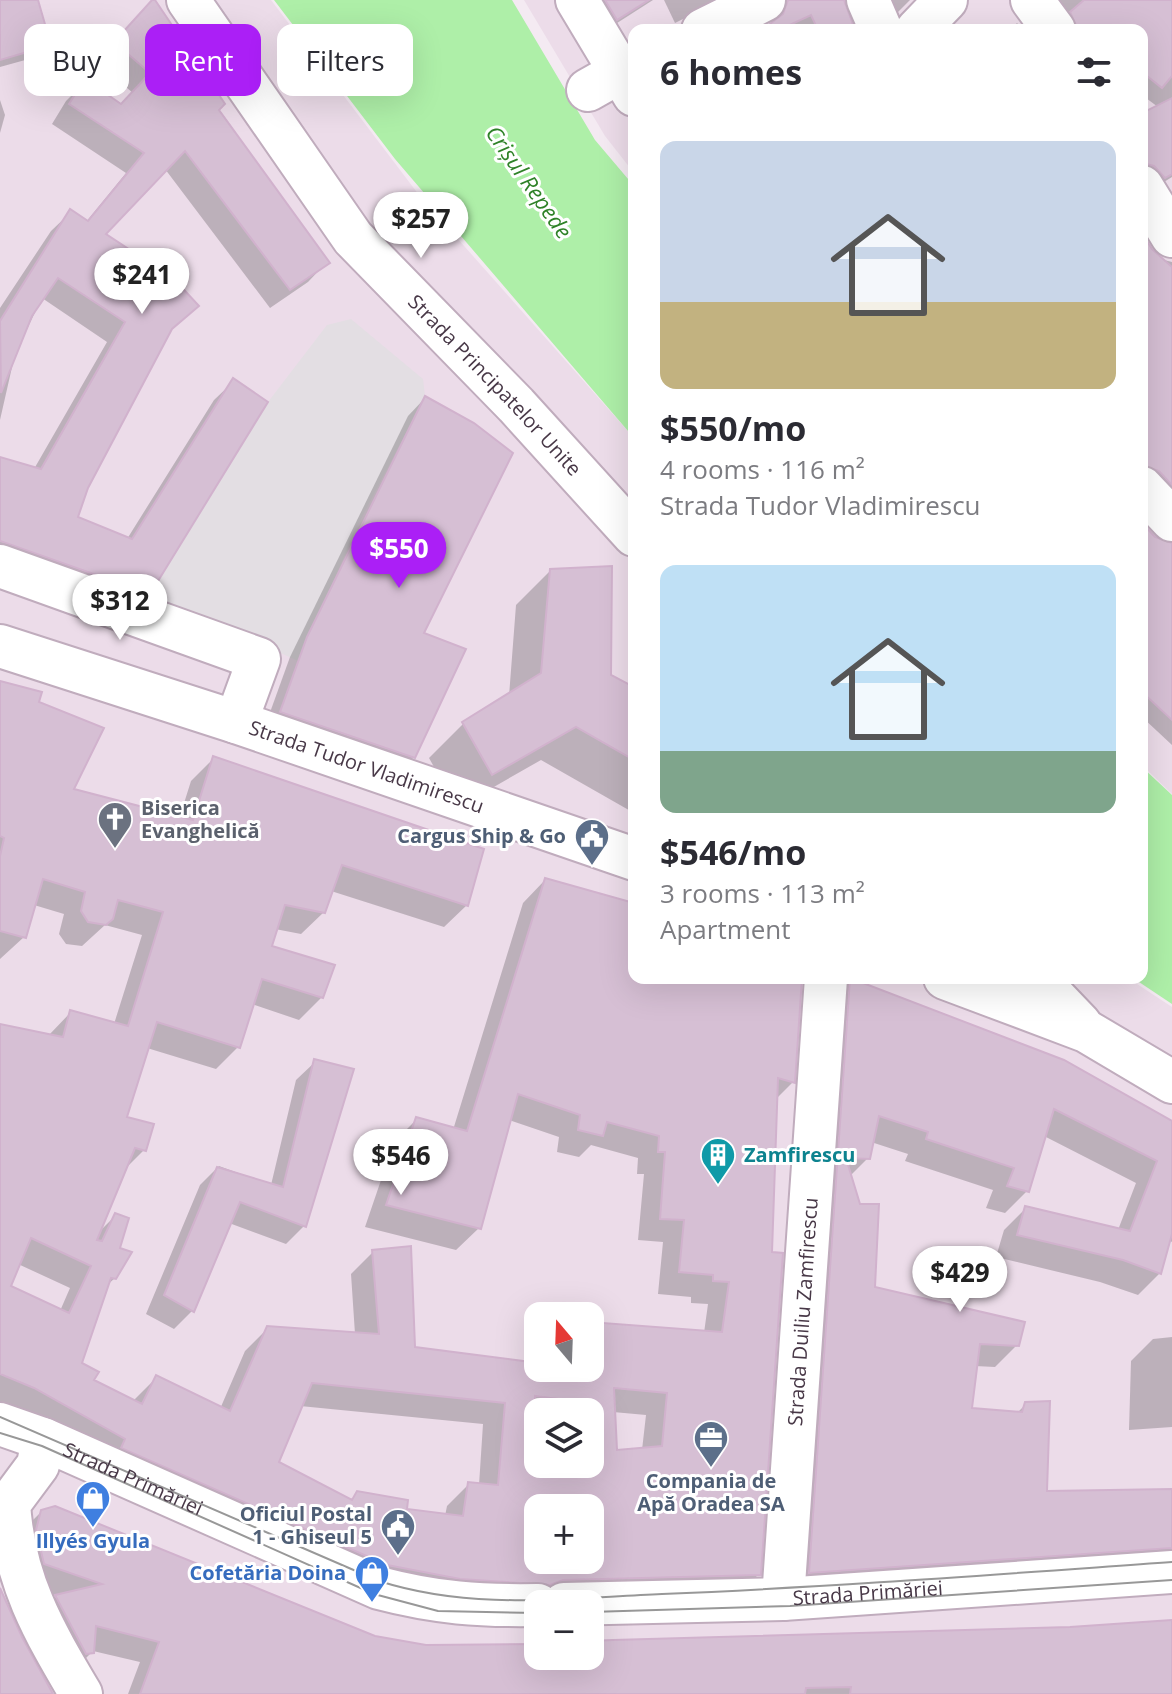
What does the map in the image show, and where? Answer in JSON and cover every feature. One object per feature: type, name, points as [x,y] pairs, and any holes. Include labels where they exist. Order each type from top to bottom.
[{"type":"street","name":"Strada Principatelor Unite","points":[[188,0],[353,238],[516,405],[628,528]]},
{"type":"street","points":[[577,0],[619,80]]},
{"type":"street","points":[[715,24],[764,0]]},
{"type":"street","points":[[868,0],[878,24]]},
{"type":"street","points":[[923,24],[946,0]]},
{"type":"street","points":[[1032,0],[1050,24]]},
{"type":"street","points":[[1148,197],[1172,236]]},
{"type":"street","points":[[1148,494],[1172,520]]},
{"type":"street","name":"Strada Tudor Vladimirescu","points":[[0,566],[259,659],[236,722]]},
{"type":"street","name":"Strada Tudor Vladimirescu","points":[[0,646],[236,722],[628,857]]},
{"type":"street","name":"Strada Duiliu Zamfirescu","points":[[783,1599],[826,984]]},
{"type":"street","points":[[961,984],[1086,1031],[1172,1082]]},
{"type":"street","points":[[1042,984],[1086,1031]]},
{"type":"street","name":"Strada Primăriei","points":[[0,1424],[43,1439],[379,1588],[432,1602],[476,1606],[524,1605]]},
{"type":"street","points":[[43,1439],[38,1465],[9,1504],[12,1547],[34,1612],[81,1694]]},
{"type":"street","name":"Strada Primăriei","points":[[604,1603],[783,1599],[1172,1572]]},
{"type":"shaded area","points":[[0,0],[271,0],[289,24],[277,24],[277,96],[344,96],[419,195],[628,431],[628,984],[1137,984],[1172,1007],[1172,1694],[0,1694]]},
{"type":"shaded area","points":[[524,0],[1172,0],[1172,794],[1148,771],[1148,24],[628,24],[628,165],[605,136]]},
{"type":"shaded area","points":[[351,319],[423,379],[425,396],[359,523],[298,661],[150,594],[268,402],[327,325]]},
{"type":"water","name":"Crișul Repede","points":[[274,0],[512,0],[595,140],[628,179],[628,431],[395,159],[347,96],[413,96],[413,24],[292,24]]},
{"type":"water","points":[[1148,773],[1172,795],[1172,1004],[1142,984],[1148,984]]},
{"type":"building","points":[[0,0],[38,0],[45,24],[24,24],[24,53],[0,60]]},
{"type":"building","points":[[152,0],[171,24],[145,24],[145,69],[129,55],[129,25]]},
{"type":"building","points":[[605,0],[649,0],[617,20]]},
{"type":"building","points":[[788,0],[844,0],[853,24],[815,24],[811,15],[792,24],[770,24],[783,14]]},
{"type":"building","points":[[1084,0],[1172,0],[1172,76],[1162,88],[1148,77],[1148,24],[1075,24],[1070,12]]},
{"type":"building","points":[[145,78],[145,96],[220,96],[225,104],[219,110],[330,263],[290,290],[185,151],[106,234],[174,279],[199,306],[172,329],[88,488],[78,517],[132,539],[233,378],[268,402],[150,594],[0,541],[0,457],[41,469],[125,322],[58,278],[32,316],[1,393],[0,321],[70,209],[88,221],[144,153],[69,104],[74,96],[109,96],[121,104]]},
{"type":"building","points":[[1172,98],[1172,174],[1165,178],[1154,166],[1148,164],[1148,110]]},
{"type":"building","points":[[1148,243],[1172,267],[1172,485],[1159,471],[1148,467]]},
{"type":"building","points":[[425,396],[474,423],[513,453],[424,633],[466,649],[415,758],[280,712],[307,637]]},
{"type":"building","points":[[1148,529],[1155,537],[1172,543],[1172,720],[1148,698]]},
{"type":"building","points":[[612,566],[611,675],[628,684],[628,757],[576,727],[492,775],[462,722],[541,673],[550,569]]},
{"type":"building","points":[[0,681],[42,692],[39,702],[104,728],[74,789],[193,820],[213,756],[484,849],[468,906],[342,865],[325,913],[285,905],[272,946],[335,965],[323,998],[262,979],[240,1048],[157,1022],[127,1117],[154,1124],[146,1151],[135,1148],[97,1240],[102,1241],[115,1213],[129,1218],[120,1248],[132,1252],[116,1279],[111,1278],[82,1363],[99,1372],[94,1380],[142,1404],[156,1375],[230,1411],[267,1326],[379,1334],[372,1250],[411,1246],[415,1347],[524,1361],[524,1382],[604,1382],[604,1323],[722,1332],[729,1282],[713,1281],[713,1275],[679,1272],[684,1220],[660,1219],[665,1152],[658,1152],[659,1136],[607,1122],[603,1136],[578,1130],[580,1115],[518,1094],[481,1229],[386,1205],[416,1117],[467,1131],[545,878],[628,901],[628,984],[802,984],[795,1083],[778,1078],[772,1252],[783,1253],[761,1575],[563,1580],[550,1585],[460,1579],[387,1565],[121,1448],[125,1439],[34,1388],[0,1374],[0,1024],[63,1037],[70,1010],[128,1026],[163,912],[118,900],[113,919],[106,925],[88,922],[81,911],[85,892],[43,879],[26,938],[0,931],[0,856],[4,838],[0,836]],"holes":[[[31,1238],[91,1266],[69,1313],[11,1286]],[[312,1383],[505,1403],[498,1485],[468,1482],[463,1516],[407,1509],[408,1500],[357,1491],[352,1500],[279,1462]],[[614,1388],[667,1393],[662,1446],[617,1450]]]},
{"type":"building","points":[[850,984],[866,984],[1064,1060],[1172,1121],[1172,1234],[1161,1274],[1123,1260],[1017,1235],[1025,1206],[1130,1231],[1157,1161],[1054,1109],[1029,1192],[1007,1186],[1014,1168],[926,1139],[928,1132],[879,1116],[870,1159],[846,1158],[860,1204],[879,1204],[875,1287],[1025,1322],[1019,1346],[980,1344],[972,1408],[1022,1412],[1025,1402],[1050,1401],[1047,1491],[1172,1489],[1172,1548],[809,1573]]},
{"type":"building","points":[[314,1059],[354,1069],[306,1227],[240,1202],[194,1312],[164,1295],[217,1167],[283,1187]]},
{"type":"building","points":[[55,1506],[375,1636],[426,1645],[524,1644],[524,1670],[604,1670],[604,1641],[1070,1627],[1172,1620],[1172,1694],[850,1694],[851,1687],[806,1688],[805,1694],[140,1694],[159,1642],[96,1626],[94,1653],[86,1654],[55,1595],[102,1584],[44,1564],[36,1530],[41,1510]]},
{"type":"building","points":[[0,1588],[22,1637],[53,1694],[0,1694]]},
{"type":"tram line","points":[[0,1417],[379,1581],[449,1596],[519,1600],[590,1598],[1172,1562]]},
{"type":"tram line","points":[[0,1433],[42,1446],[374,1594],[438,1611],[524,1613]]},
{"type":"tram line","points":[[604,1612],[790,1606],[1172,1580]]},
{"type":"place","name":"Biserica Evanghelică","points":[[115,850]]},
{"type":"place","name":"Cargus Ship & Go","points":[[592,867]]},
{"type":"place","name":"Zamfirescu","points":[[718,1186]]},
{"type":"place","name":"Compania de Apă Oradea SA","points":[[711,1469]]},
{"type":"place","name":"Illyés Gyula","points":[[93,1529]]},
{"type":"place","name":"Oficiul Postal 1 - Ghiseul 5","points":[[398,1557]]},
{"type":"place","name":"Cofetăria Doina","points":[[372,1604]]}]
